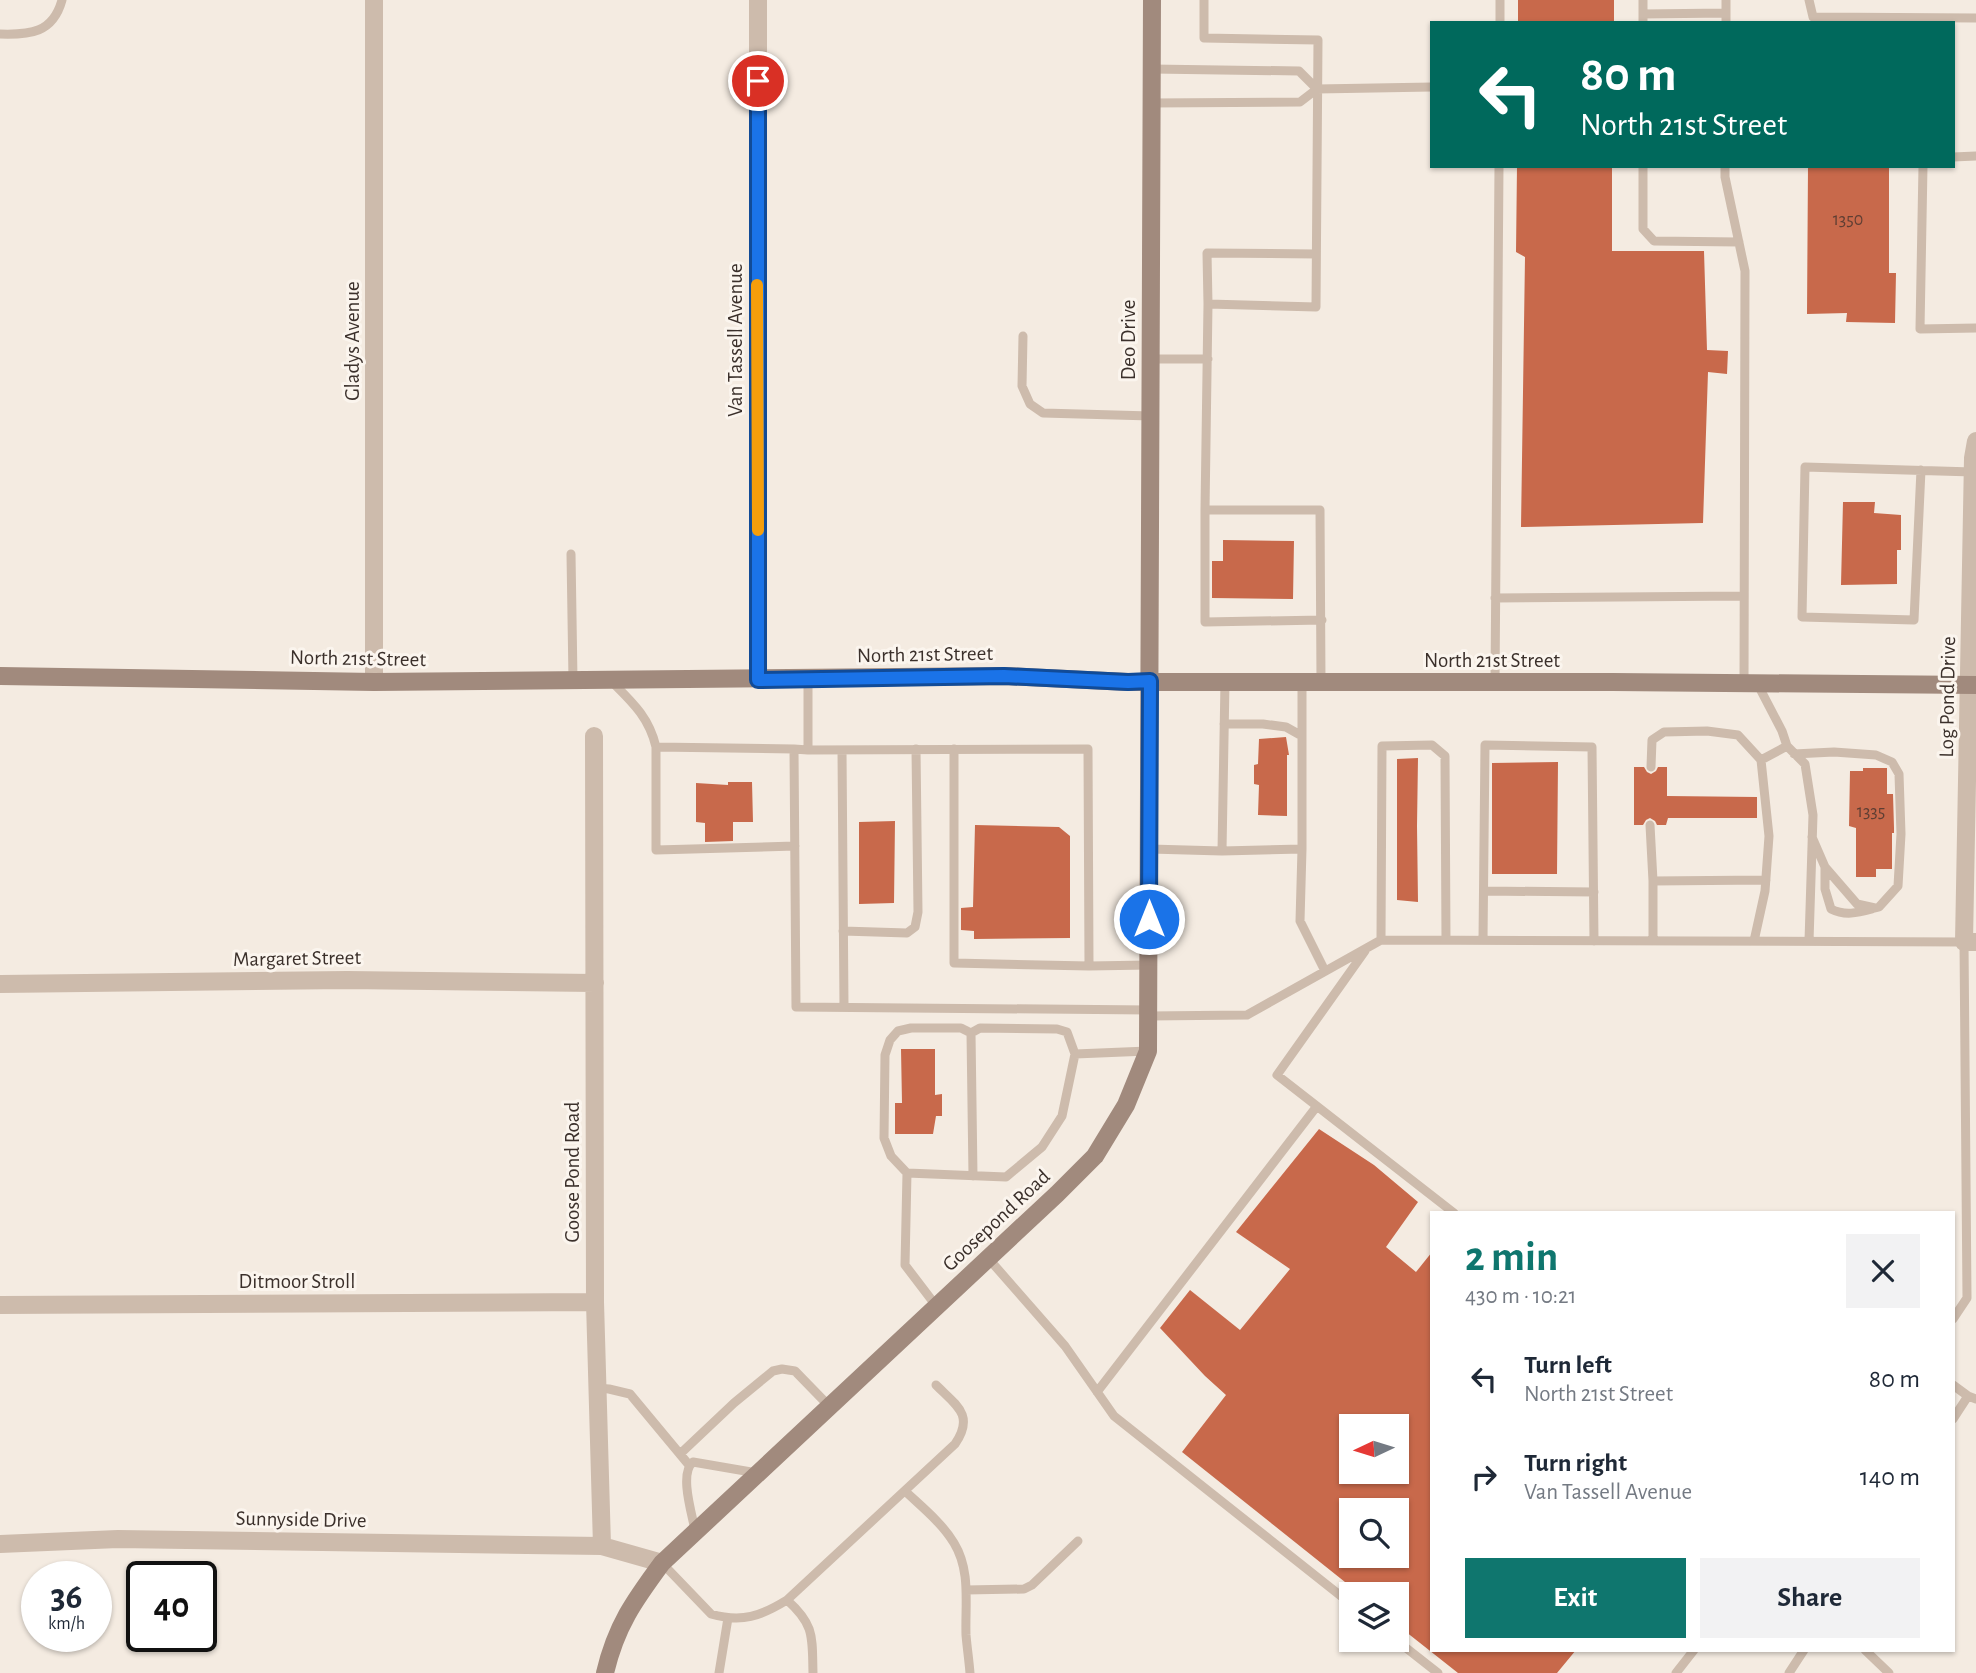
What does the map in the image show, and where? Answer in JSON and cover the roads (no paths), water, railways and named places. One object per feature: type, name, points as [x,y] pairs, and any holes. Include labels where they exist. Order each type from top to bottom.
[{"type":"main road","name":"Deo Drive","points":[[1150,681],[1152,0]]},
{"type":"main road","name":"North 21st Street","points":[[0,676],[374,681],[1004,676],[1128,682],[1973,685]]},
{"type":"main road","name":"Goosepond Road","points":[[606,1673],[611,1647],[630,1607],[663,1563],[1095,1157],[1126,1105],[1148,1051],[1150,681]]},
{"type":"street","name":"Gladys Avenue","points":[[374,0],[374,681]]},
{"type":"street","name":"Van Tassell Avenue","points":[[758,0],[758,680]]},
{"type":"street","name":"Log Pond Drive","points":[[1970,942],[1973,472],[1976,441]]},
{"type":"street","name":"Goose Pond Road","points":[[594,736],[595,1302],[602,1546]]},
{"type":"street","name":"Margaret Street","points":[[0,984],[347,980],[595,983]]},
{"type":"street","name":"Ditmoor Stroll","points":[[0,1305],[595,1302]]},
{"type":"street","name":"Sunnyside Drive","points":[[0,1544],[132,1539],[602,1546]]},
{"type":"street","points":[[602,1546],[663,1563]]},
{"type":"lane","points":[[0,34],[25,34],[43,29],[56,16],[62,0]]},
{"type":"lane","points":[[1203,0],[1204,38],[1318,40],[1316,307],[1208,304]]},
{"type":"lane","points":[[1500,0],[1500,21]]},
{"type":"lane","points":[[1643,0],[1643,18],[1726,18],[1726,0]]},
{"type":"lane","points":[[1809,0],[1814,17],[1976,18]]},
{"type":"lane","points":[[1152,69],[1299,72],[1317,89]]},
{"type":"lane","points":[[1152,103],[1300,102],[1317,89],[1430,87]]},
{"type":"lane","points":[[1955,157],[1976,156]]},
{"type":"lane","points":[[1495,683],[1499,168]]},
{"type":"lane","points":[[1643,168],[1643,229],[1654,241],[1739,242]]},
{"type":"lane","points":[[1725,168],[1745,271],[1744,596],[1750,683],[1782,731],[1787,746],[1805,764],[1813,815],[1809,941]]},
{"type":"lane","points":[[1923,168],[1920,329],[1976,328]]},
{"type":"lane","points":[[1316,254],[1207,253],[1205,622],[1322,620]]},
{"type":"lane","points":[[1023,336],[1022,386],[1030,404],[1043,413],[1151,416]]},
{"type":"lane","points":[[1151,359],[1208,359]]},
{"type":"lane","points":[[1921,470],[1914,620],[1802,617],[1805,467],[1921,470],[1973,472]]},
{"type":"lane","points":[[1205,510],[1321,510],[1321,682]]},
{"type":"lane","points":[[571,554],[573,680]]},
{"type":"lane","points":[[1495,598],[1744,596]]},
{"type":"lane","points":[[808,679],[808,750]]},
{"type":"lane","points":[[611,680],[641,712],[652,731],[656,747],[656,850],[795,846]]},
{"type":"lane","points":[[1222,851],[1225,682]]},
{"type":"lane","points":[[1302,682],[1300,921],[1325,971]]},
{"type":"lane","points":[[1224,724],[1286,727],[1302,736]]},
{"type":"lane","points":[[1651,767],[1652,740],[1664,732],[1706,731],[1738,735],[1761,760],[1769,836],[1766,880],[1754,941]]},
{"type":"lane","points":[[1381,940],[1382,746],[1432,745],[1445,756],[1446,940]]},
{"type":"lane","points":[[1483,940],[1485,745],[1592,747],[1594,941]]},
{"type":"lane","points":[[1761,760],[1787,746]]},
{"type":"lane","points":[[656,747],[794,750],[1088,749],[1088,966]]},
{"type":"lane","points":[[843,931],[907,933],[915,927],[918,912],[916,749]]},
{"type":"lane","points":[[954,749],[954,963],[1149,965]]},
{"type":"lane","points":[[794,750],[796,1006],[1247,1015],[1381,940],[1970,942],[1967,1298],[1955,1316]]},
{"type":"lane","points":[[842,750],[844,1007]]},
{"type":"lane","points":[[1794,754],[1834,752],[1876,755],[1892,762],[1899,774],[1901,834],[1898,886],[1880,907],[1848,914],[1839,913],[1831,909],[1825,888],[1825,867]]},
{"type":"lane","points":[[1650,825],[1653,941]]},
{"type":"lane","points":[[1812,837],[1825,867],[1857,904],[1875,908]]},
{"type":"lane","points":[[1150,849],[1302,849]]},
{"type":"lane","points":[[1653,881],[1766,880]]},
{"type":"lane","points":[[1484,891],[1594,892]]},
{"type":"lane","points":[[1366,948],[1321,1016],[1277,1075],[1451,1211]]},
{"type":"lane","points":[[911,1028],[961,1028],[971,1033],[980,1028],[1057,1029],[1067,1032],[1075,1054],[1062,1116],[1042,1147],[1006,1177],[907,1173],[891,1156],[884,1138],[885,1055],[890,1040],[898,1031],[911,1028]]},
{"type":"lane","points":[[971,1033],[973,1176]]},
{"type":"lane","points":[[1075,1054],[1148,1051]]},
{"type":"lane","points":[[1097,1392],[1317,1106]]},
{"type":"lane","points":[[907,1173],[905,1265],[937,1307]]},
{"type":"lane","points":[[988,1258],[1065,1346],[1114,1416],[1339,1594]]},
{"type":"lane","points":[[680,1454],[773,1371],[795,1371],[830,1407]]},
{"type":"lane","points":[[663,1563],[710,1614],[728,1618],[755,1616],[787,1600],[955,1444],[964,1430],[962,1412],[936,1385]]},
{"type":"lane","points":[[1955,1386],[1972,1397],[1955,1417]]},
{"type":"lane","points":[[597,1388],[630,1394],[690,1465]]},
{"type":"lane","points":[[696,1532],[687,1479],[687,1468],[693,1462],[759,1473]]},
{"type":"lane","points":[[905,1491],[941,1526],[954,1543],[966,1572],[970,1673]]},
{"type":"lane","points":[[966,1590],[1024,1590],[1078,1541]]},
{"type":"lane","points":[[787,1600],[802,1613],[811,1630],[813,1673]]},
{"type":"lane","points":[[719,1673],[728,1618]]},
{"type":"lane","points":[[1409,1650],[1438,1673]]},
{"type":"lane","points":[[1676,1673],[1692,1652]]},
{"type":"lane","points":[[1789,1673],[1803,1652]]},
{"type":"lane","points":[[1867,1652],[1889,1673]]}]
